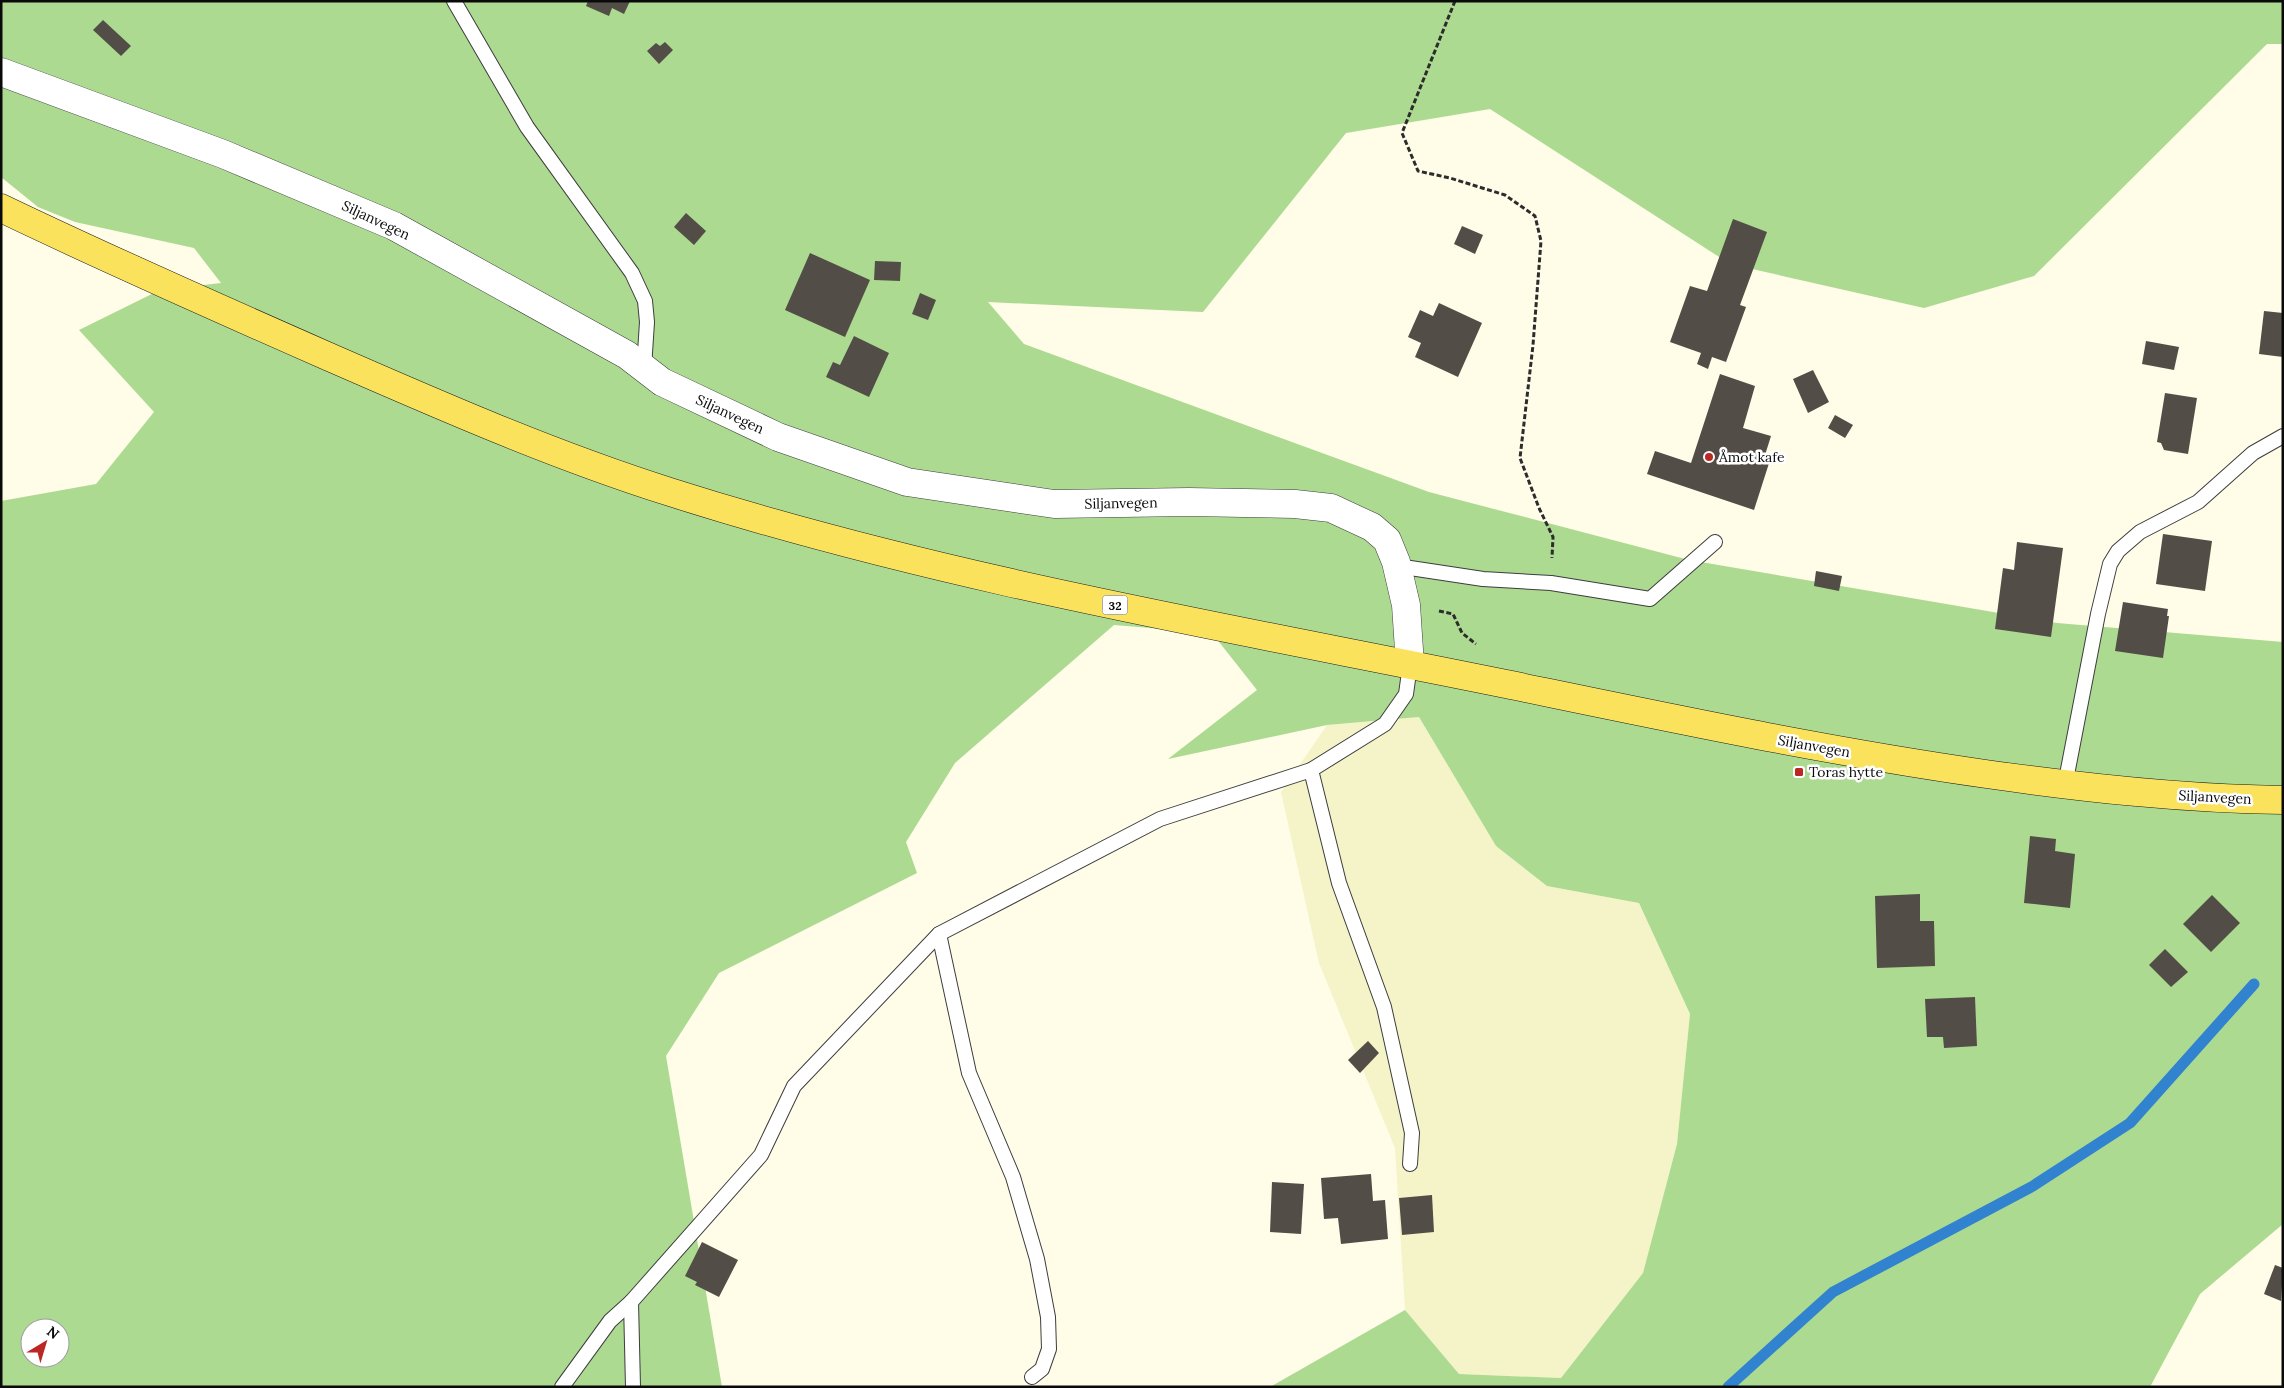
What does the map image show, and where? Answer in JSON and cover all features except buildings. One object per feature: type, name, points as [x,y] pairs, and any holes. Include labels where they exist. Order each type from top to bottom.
[{"type":"main road","name":"Siljanvegen","points":[[1,208],[203,302],[430,401],[536,444],[666,491],[842,544],[1072,596],[1782,741],[1913,764],[2065,785],[2218,799],[2283,800]]},
{"type":"street","name":"Siljanvegen","points":[[1,72],[223,154],[394,226],[627,355],[662,382],[778,437],[907,482],[1054,504],[1189,502],[1295,504],[1331,508],[1372,526],[1387,540],[1398,566],[1406,605],[1410,665]]},
{"type":"lane","points":[[454,1],[527,127],[632,273],[645,301],[647,322],[644,368]]},
{"type":"lane","points":[[2065,785],[2098,614],[2110,564],[2118,551],[2140,532],[2198,502],[2253,453],[2283,436]]},
{"type":"lane","points":[[1398,566],[1483,579],[1550,583],[1650,599],[1715,542]]},
{"type":"lane","points":[[562,1387],[610,1321],[631,1302],[761,1155],[794,1086],[940,934],[1160,819],[1311,770],[1385,724],[1406,694],[1410,665]]},
{"type":"lane","points":[[1311,770],[1339,883],[1384,1007],[1412,1133],[1410,1164]]},
{"type":"lane","points":[[940,934],[970,1073],[1013,1176],[1037,1259],[1048,1317],[1049,1349],[1042,1369],[1032,1377]]},
{"type":"lane","points":[[631,1302],[633,1387]]},
{"type":"path","points":[[1455,1],[1402,133],[1418,171],[1450,178],[1506,195],[1535,216],[1541,241],[1533,345],[1520,458],[1539,508],[1553,537],[1550,583]]},
{"type":"path","points":[[1406,605],[1453,614],[1462,633],[1482,648]]},
{"type":"green space","points":[[1,1],[2283,1],[2283,44],[2267,44],[2034,276],[1924,308],[1730,264],[1490,109],[1346,133],[1203,312],[988,302],[1024,344],[1429,492],[1689,560],[2057,623],[2283,642],[2283,1224],[2200,1294],[2150,1387],[1270,1387],[1405,1310],[1459,1374],[1561,1378],[1643,1273],[1677,1144],[1690,1014],[1639,903],[1547,886],[1496,846],[1419,717],[1327,725],[1168,759],[1257,690],[1212,633],[1114,625],[955,763],[906,842],[917,873],[719,973],[666,1056],[722,1387],[1,1387],[1,501],[96,484],[154,412],[79,330],[160,290],[221,283],[194,248],[75,222],[38,207],[1,177]]},
{"type":"green space","points":[[1419,717],[1496,846],[1547,886],[1639,903],[1690,1014],[1677,1144],[1643,1273],[1561,1378],[1459,1374],[1405,1310],[1395,1148],[1319,963],[1281,792],[1327,725]]},
{"type":"waterway","points":[[1728,1387],[1833,1292],[2033,1186],[2130,1123],[2254,984]]},
{"type":"place","name":"Åmot kafe","points":[[1709,457]]},
{"type":"place","name":"Toras hytte","points":[[1799,772]]}]
